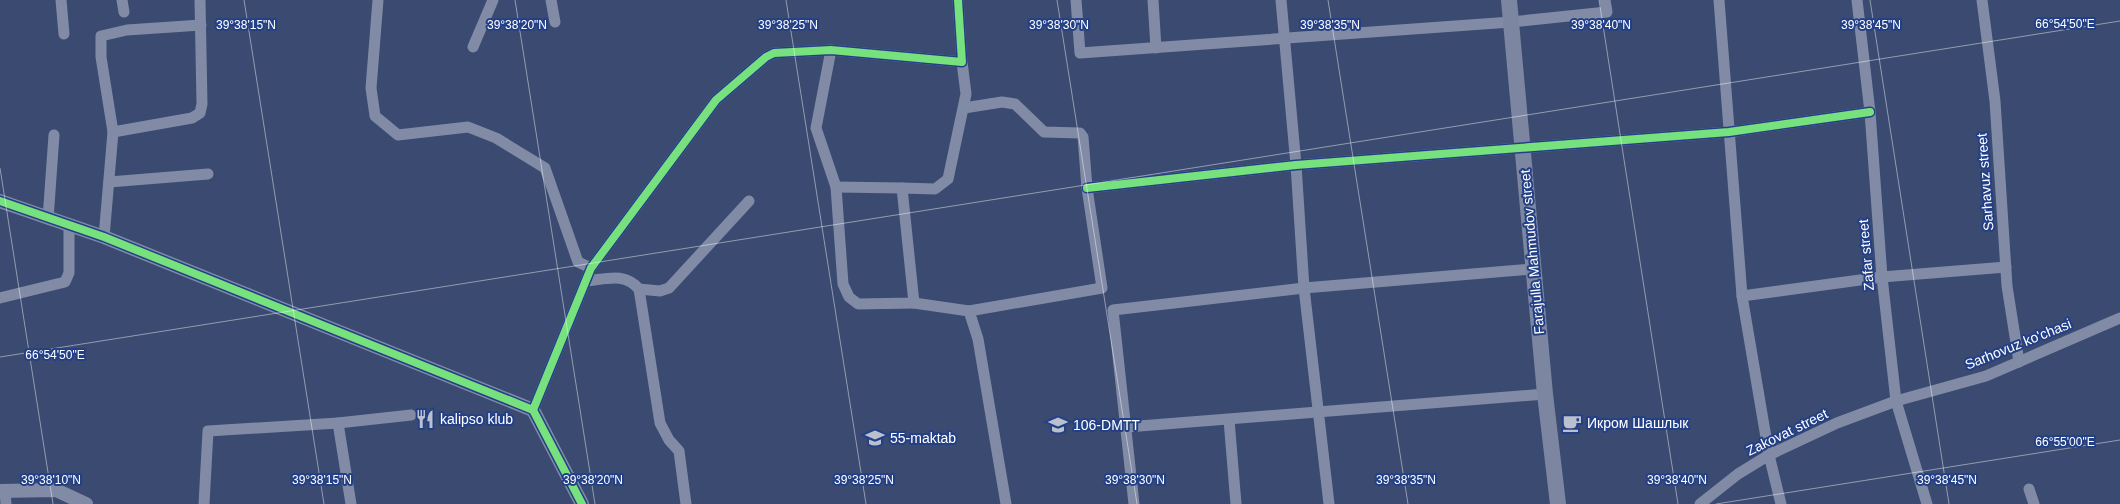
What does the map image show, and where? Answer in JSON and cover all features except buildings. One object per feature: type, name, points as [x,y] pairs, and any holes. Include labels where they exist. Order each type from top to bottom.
[{"type":"main road","name":"Farajulla Mahmudov street","points":[[1509,0],[1545,394],[1558,504]]},
{"type":"street","points":[[61,0],[64,34]]},
{"type":"street","points":[[113,132],[192,118],[200,113],[202,104],[200,0]]},
{"type":"street","points":[[378,0],[370,88],[375,116],[398,135],[468,127],[496,138],[545,168],[578,262],[591,268]]},
{"type":"street","points":[[474,47],[493,0]]},
{"type":"street","points":[[551,0],[555,22]]},
{"type":"street","points":[[836,187],[935,189],[948,180],[966,94],[958,0]]},
{"type":"street","points":[[1076,0],[1080,53],[1511,22],[1607,12],[1605,0]]},
{"type":"street","points":[[1153,0],[1156,48]]},
{"type":"street","points":[[1280,0],[1296,165],[1304,288],[1329,504]]},
{"type":"street","points":[[1719,0],[1742,296],[1769,455],[1781,504]]},
{"type":"street","name":"Zafar street","points":[[1857,0],[1870,112],[1882,277],[1896,401],[1927,504]]},
{"type":"street","name":"Sarhavuz street","points":[[1982,0],[1995,100],[2006,267],[2019,362]]},
{"type":"street","points":[[104,237],[113,132],[101,57],[101,36],[127,30],[201,25]]},
{"type":"street","points":[[831,50],[816,128],[836,187],[843,284],[849,297],[858,304],[914,303],[969,311],[1102,288],[1087,188],[1083,137],[1080,133],[1044,132],[1015,104],[1002,102],[964,108]]},
{"type":"street","points":[[533,410],[591,268],[716,100],[774,53],[831,50],[962,62]]},
{"type":"street","points":[[1087,188],[1296,165],[1730,132],[1870,112]]},
{"type":"street","points":[[48,219],[54,135]]},
{"type":"street","points":[[109,182],[208,174]]},
{"type":"street","points":[[902,188],[914,303]]},
{"type":"street","points":[[0,201],[104,237],[533,410],[582,504]]},
{"type":"street","points":[[639,289],[660,291],[669,288],[749,201]]},
{"type":"street","points":[[0,298],[65,282],[69,273],[69,226]]},
{"type":"street","points":[[1742,296],[1882,277],[2006,267]]},
{"type":"street","points":[[1134,504],[1113,310],[1304,288],[1533,269]]},
{"type":"street","points":[[586,281],[622,278],[631,281],[639,289],[660,423],[669,440],[679,451],[686,504]]},
{"type":"street","points":[[969,311],[978,339],[1006,504]]},
{"type":"street","name":"Sarhovuz ko'chasi","points":[[1896,401],[1986,376],[2120,318]]},
{"type":"street","points":[[1127,427],[1545,394]]},
{"type":"street","name":"Zakovat street","points":[[1700,504],[1738,474],[1769,455],[1837,423],[1896,401]]},
{"type":"street","points":[[204,504],[208,431],[338,423],[411,415]]},
{"type":"street","points":[[1228,420],[1236,504]]},
{"type":"street","points":[[338,423],[351,504]]},
{"type":"street","points":[[4,495],[44,489],[86,504]]},
{"type":"street","points":[[2029,489],[2034,504]]},
{"type":"cycle path","points":[[533,410],[591,268],[716,100],[766,57],[774,53],[831,50],[962,62],[958,0]]},
{"type":"cycle path","points":[[1087,188],[1296,165],[1729,132],[1870,112]]},
{"type":"cycle path","points":[[0,201],[104,237],[533,410],[582,504]]},
{"type":"place","name":"kalipso klub","points":[[425,419]]},
{"type":"place","name":"Икром Шашлык","points":[[1572,423]]},
{"type":"place","name":"106-DMTT","points":[[1058,425]]},
{"type":"place","name":"55-maktab","points":[[875,438]]}]
